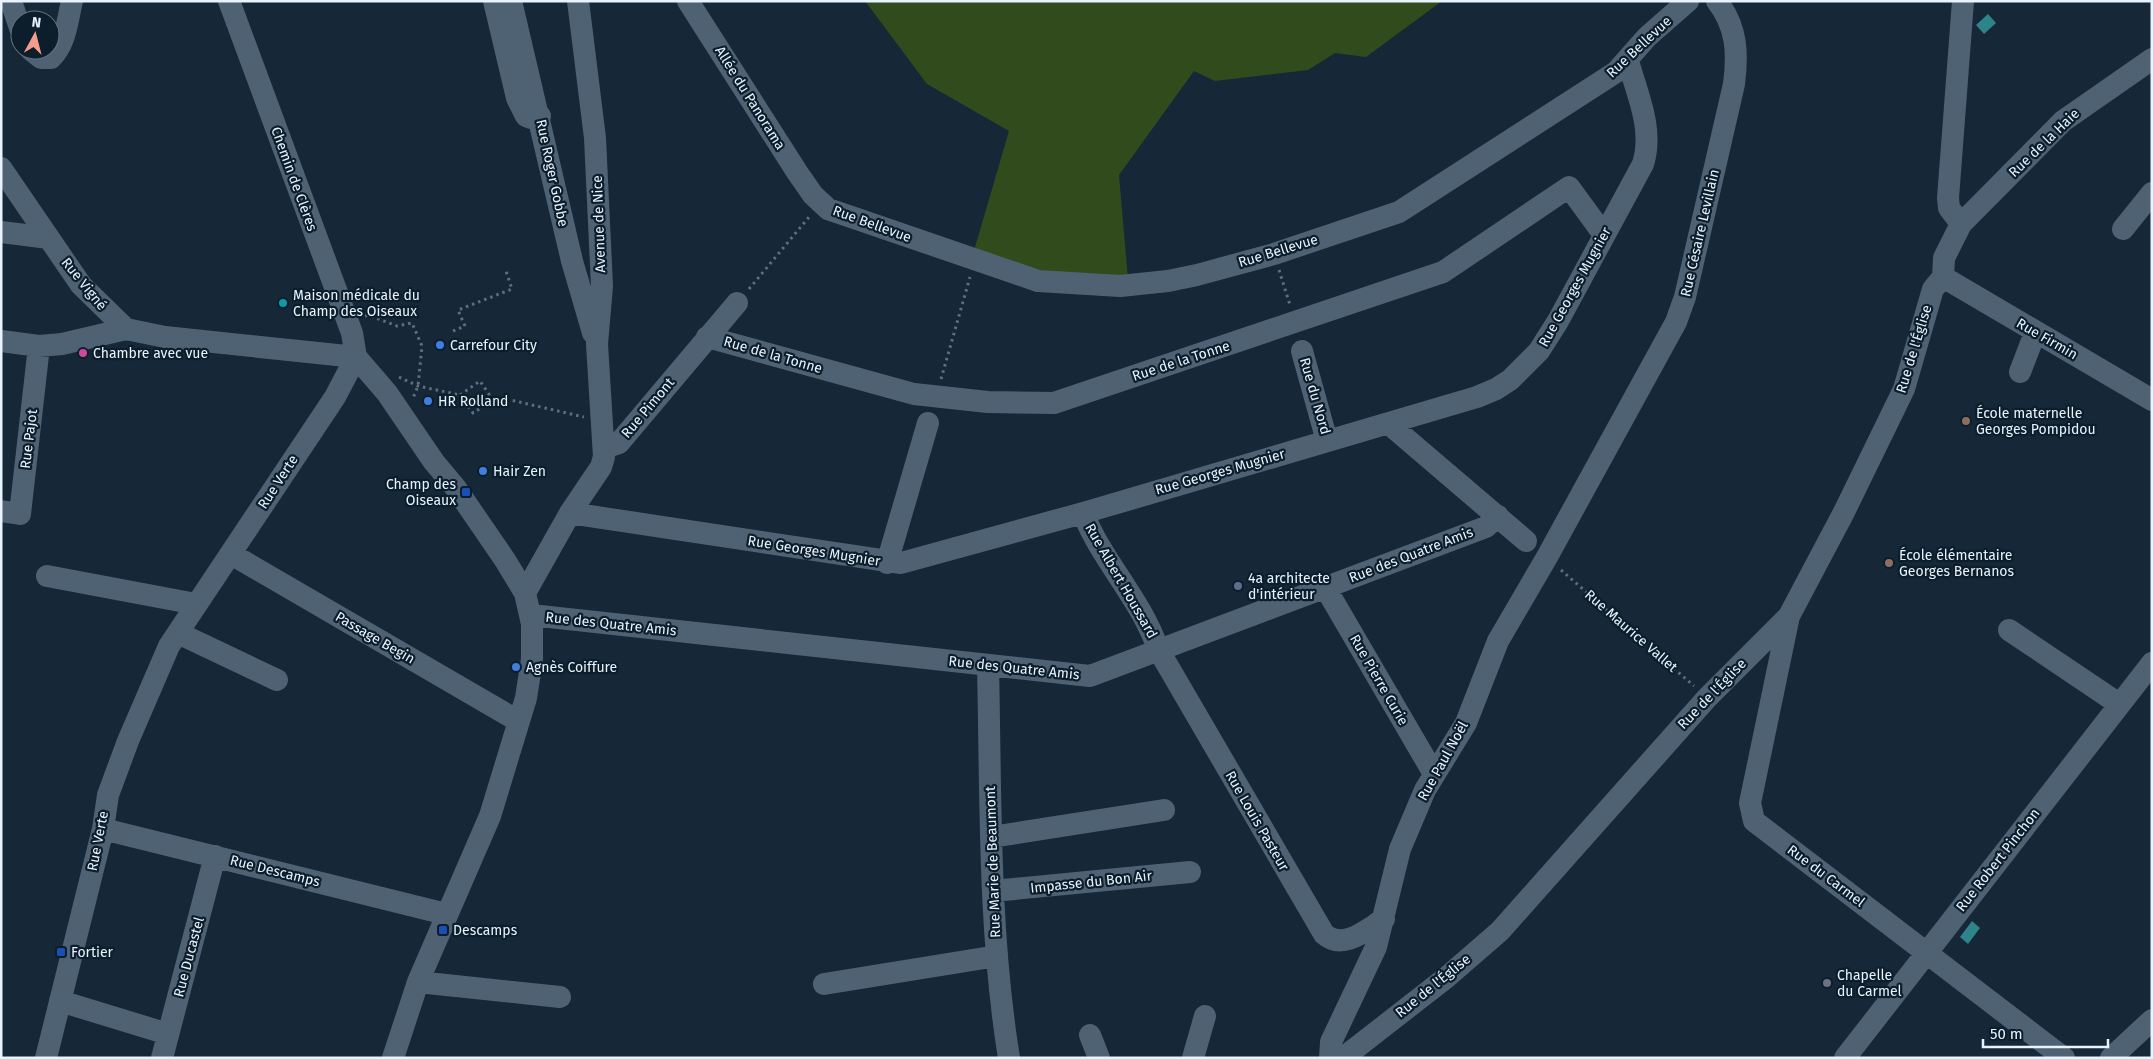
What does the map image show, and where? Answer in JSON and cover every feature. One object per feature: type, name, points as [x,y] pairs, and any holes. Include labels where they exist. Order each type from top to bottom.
[{"type":"street","points":[[60,47],[72,1]]},
{"type":"street","name":"Chemin de Clères","points":[[229,1],[352,333],[356,357]]},
{"type":"street","points":[[494,1],[517,98],[526,116],[531,118],[540,116]]},
{"type":"street","name":"Rue Roger Gobbe","points":[[512,1],[572,261],[596,344]]},
{"type":"street","name":"Avenue de Nice","points":[[578,1],[595,138],[602,286],[596,344],[604,448]]},
{"type":"street","name":"Allée du Panorama","points":[[688,1],[816,199]]},
{"type":"street","name":"Rue Bellevue","points":[[816,199],[828,209],[857,220],[1038,281],[1068,285],[1120,286],[1168,281],[1197,275],[1274,254],[1399,212],[1616,72],[1647,37],[1688,1]]},
{"type":"street","name":"Rue Césaire Levillain","points":[[1551,560],[1676,322],[1685,297],[1734,84],[1737,61],[1735,35],[1731,24],[1717,1]]},
{"type":"street","points":[[1956,233],[1948,198],[1964,1]]},
{"type":"street","name":"Rue de la Haie","points":[[1956,233],[2063,121],[2152,59]]},
{"type":"street","name":"Rue Georges Mugnier","points":[[570,513],[901,564],[1389,424],[1477,398],[1496,390],[1526,366],[1558,321],[1643,164],[1646,152],[1646,125],[1628,60]]},
{"type":"street","name":"Rue Vigné","points":[[1,168],[82,285],[126,329]]},
{"type":"street","name":"Rue de la Tonne","points":[[707,337],[914,394],[988,402],[1054,403],[1443,272],[1569,187],[1604,235]]},
{"type":"street","points":[[2123,229],[2152,193]]},
{"type":"street","points":[[1,232],[49,238]]},
{"type":"street","name":"Rue de l'Église","points":[[1343,1058],[1447,977],[1500,931],[1707,698],[1789,616],[1844,512],[1904,388],[1933,289],[1943,277],[1942,266],[1956,233]]},
{"type":"street","name":"Rue Firmin","points":[[1943,277],[2035,333],[2152,400]]},
{"type":"street","name":"Rue Pimont","points":[[604,448],[619,443],[737,303]]},
{"type":"street","points":[[1,341],[39,346],[62,344],[126,329],[165,337],[356,357],[375,377],[455,487],[524,593],[531,615],[533,641],[530,679],[490,816],[418,982],[393,1058]]},
{"type":"street","points":[[2020,372],[2035,333]]},
{"type":"street","name":"Rue Pajot","points":[[11,512],[39,346]]},
{"type":"street","name":"Rue du Nord","points":[[1302,351],[1327,442]]},
{"type":"street","name":"Rue Verte","points":[[46,1058],[103,829],[108,795],[128,741],[169,646],[336,397],[356,357]]},
{"type":"street","points":[[887,563],[928,423]]},
{"type":"street","points":[[1389,424],[1526,541]]},
{"type":"street","points":[[524,593],[570,513],[601,467],[604,448]]},
{"type":"street","name":"Rue Albert Houssard","points":[[1083,513],[1092,536],[1136,603],[1158,649]]},
{"type":"street","name":"Rue des Quatre Amis","points":[[531,615],[1090,676],[1486,527],[1498,516]]},
{"type":"street","name":"Passage Begin","points":[[231,554],[518,721]]},
{"type":"street","name":"Rue Paul Noël","points":[[1330,1058],[1332,1042],[1376,947],[1400,849],[1425,790],[1466,723],[1498,641],[1551,560]]},
{"type":"street","points":[[47,576],[196,604]]},
{"type":"street","name":"Rue Pierre Curie","points":[[1325,587],[1434,774]]},
{"type":"street","name":"Rue du Carmel","points":[[1789,616],[1750,804],[1754,821],[2064,1058]]},
{"type":"street","points":[[2009,630],[2119,704]]},
{"type":"street","points":[[178,633],[276,680]]},
{"type":"street","name":"Rue Louis Pasteur","points":[[1158,649],[1324,934],[1335,940],[1349,940],[1384,919]]},
{"type":"street","name":"Rue Robert Pinchon","points":[[1845,1058],[2152,663]]},
{"type":"street","name":"Rue Marie de Beaumont","points":[[988,665],[993,892],[997,956],[1010,1058]]},
{"type":"street","points":[[992,837],[1164,810]]},
{"type":"street","name":"Rue Descamps","points":[[103,829],[446,914]]},
{"type":"street","name":"Rue Ducastel","points":[[162,1058],[215,856]]},
{"type":"street","name":"Impasse du Bon Air","points":[[993,892],[1190,872]]},
{"type":"street","points":[[824,984],[997,956]]},
{"type":"street","points":[[418,982],[560,997]]},
{"type":"street","points":[[60,1001],[168,1034]]},
{"type":"street","points":[[1193,1058],[1205,1016]]},
{"type":"street","points":[[2111,1058],[2152,1020]]},
{"type":"street","points":[[1090,1035],[1099,1058]]},
{"type":"path","points":[[737,303],[816,199]]},
{"type":"path","points":[[1276,262],[1292,312]]},
{"type":"path","points":[[453,331],[465,326],[458,310],[512,289],[505,268]]},
{"type":"path","points":[[940,381],[969,278]]},
{"type":"path","points":[[347,320],[368,315],[397,326],[412,323],[422,346],[418,386],[410,404],[399,411]]},
{"type":"path","points":[[418,386],[460,394],[480,381],[493,400]]},
{"type":"path","points":[[460,394],[473,414],[493,400],[506,399],[602,421]]},
{"type":"path","name":"Rue Maurice Vallet","points":[[1551,560],[1707,698]]},
{"type":"shaded area","points":[[865,1],[1442,1],[1366,57],[1335,53],[1308,70],[1215,81],[1194,71],[1119,175],[1128,279],[1069,277],[973,254],[1009,131],[927,84]]},
{"type":"shaded area","points":[[1988,14],[1996,23],[1984,34],[1976,25]]},
{"type":"shaded area","points":[[1972,921],[1980,928],[1968,944],[1960,937]]},
{"type":"place","name":"Maison médicale du Champ des Oiseaux","points":[[283,303]]},
{"type":"place","name":"Carrefour City","points":[[440,345]]},
{"type":"place","name":"Chambre avec vue","points":[[83,353]]},
{"type":"place","name":"HR Rolland","points":[[428,401]]},
{"type":"place","name":"École maternelle Georges Pompidou","points":[[1966,421]]},
{"type":"place","name":"Hair Zen","points":[[483,471]]},
{"type":"place","name":"Champ des Oiseaux","points":[[466,492]]},
{"type":"place","name":"École élémentaire Georges Bernanos","points":[[1889,563]]},
{"type":"place","name":"4a architecte d'intérieur","points":[[1238,586]]},
{"type":"place","name":"Agnès Coiffure","points":[[516,667]]},
{"type":"place","name":"Descamps","points":[[443,930]]},
{"type":"place","name":"Fortier","points":[[61,952]]},
{"type":"place","name":"Chapelle du Carmel","points":[[1827,983]]}]
